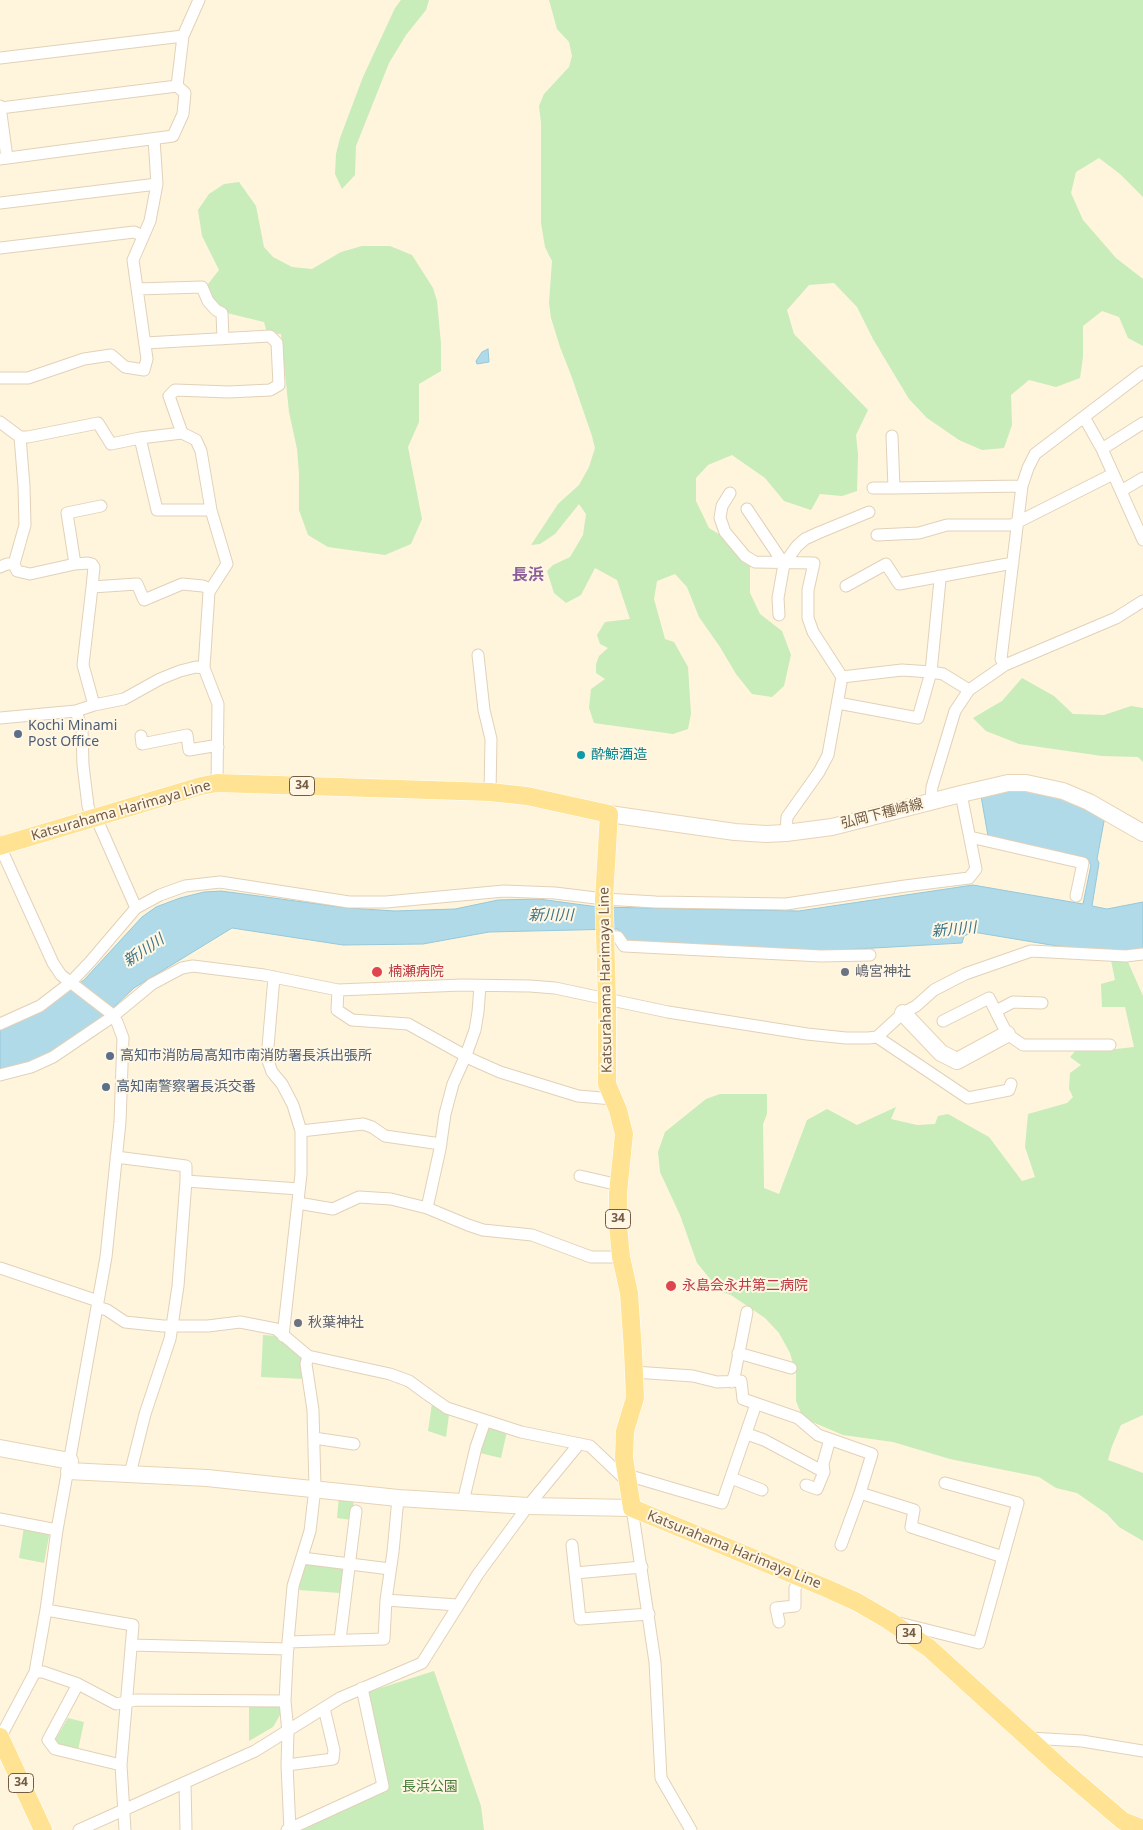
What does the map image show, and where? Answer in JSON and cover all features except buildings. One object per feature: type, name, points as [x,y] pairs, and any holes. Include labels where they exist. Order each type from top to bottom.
[{"type":"main road","name":"Katsurahama Harimaya Line","points":[[0,845],[200,786],[217,783],[490,792],[527,796],[609,814],[604,901],[608,1000],[607,1084],[618,1110],[624,1134],[619,1185],[618,1226],[621,1257],[629,1293],[634,1372],[635,1398],[626,1431],[624,1458],[632,1508],[801,1577],[857,1602],[888,1620],[929,1648],[1061,1768],[1123,1821],[1143,1829]]},
{"type":"main road","name":"34","points":[[0,1737],[43,1830]]},
{"type":"street","points":[[177,86],[183,36],[199,0]]},
{"type":"street","points":[[0,58],[183,36]]},
{"type":"street","points":[[177,86],[185,93],[183,114],[173,136],[154,140],[3,158],[0,107],[177,86]]},
{"type":"street","points":[[0,378],[28,378],[84,359],[111,355],[125,367],[144,370],[147,359],[133,260],[150,221],[157,184],[154,140]]},
{"type":"street","points":[[0,203],[157,184]]},
{"type":"street","points":[[0,248],[134,232],[143,236]]},
{"type":"street","points":[[137,289],[202,287],[208,301],[216,310],[222,313],[224,339]]},
{"type":"street","points":[[145,342],[270,336],[277,344],[279,385],[270,390],[229,392],[175,390],[169,396],[182,433]]},
{"type":"street","points":[[1005,665],[1001,659],[1022,486],[1028,468],[1035,454],[1143,372]]},
{"type":"street","points":[[1084,417],[1114,474],[1143,540]]},
{"type":"street","points":[[0,422],[20,436],[98,422],[111,444],[182,433],[196,440],[201,451],[211,510],[227,564],[209,592],[204,668],[218,704],[217,783]]},
{"type":"street","points":[[1102,449],[1143,423]]},
{"type":"street","points":[[20,436],[25,525],[14,564],[18,571],[30,574],[75,564],[92,564],[94,567],[83,665],[94,705]]},
{"type":"street","points":[[892,436],[894,488]]},
{"type":"street","points":[[140,438],[157,510],[211,510]]},
{"type":"street","points":[[877,535],[920,533],[947,525],[1012,525],[1114,474]]},
{"type":"street","points":[[1121,491],[1143,478]]},
{"type":"street","points":[[873,488],[1022,486]]},
{"type":"street","points":[[730,492],[722,506],[720,518],[725,532],[744,556],[755,562],[784,564],[814,563],[808,590],[808,618],[813,632],[842,677],[828,755],[819,772],[787,817],[786,833]]},
{"type":"street","points":[[75,564],[67,513],[101,506]]},
{"type":"street","points":[[746,509],[784,564]]},
{"type":"street","points":[[779,615],[778,598],[784,564],[797,546],[806,539],[869,512]]},
{"type":"street","points":[[846,586],[886,564],[899,584],[1013,563]]},
{"type":"street","points":[[0,567],[14,564]]},
{"type":"street","points":[[838,703],[918,718],[931,672],[939,576]]},
{"type":"street","points":[[92,587],[137,584],[144,600],[182,584],[203,586],[208,588],[209,592]]},
{"type":"street","points":[[931,801],[932,787],[955,712],[969,690],[1005,665],[1116,618],[1143,601]]},
{"type":"street","points":[[478,655],[484,710],[491,738],[490,792]]},
{"type":"street","points":[[0,718],[76,712],[94,705],[124,699],[160,679],[180,671],[196,667],[204,668]]},
{"type":"street","points":[[842,677],[902,670],[931,672],[944,674],[969,690]]},
{"type":"street","points":[[76,712],[82,730],[83,765],[88,806],[92,819],[98,822],[136,908]]},
{"type":"street","points":[[141,736],[142,744],[186,735],[188,750],[218,747]]},
{"type":"street","name":"弘岡下種崎線","points":[[609,814],[735,832],[786,833],[832,827],[1008,783],[1026,783],[1063,791],[1089,802],[1143,833]]},
{"type":"street","points":[[0,1024],[40,1006],[72,984],[136,908],[144,902],[174,889],[207,883],[245,886],[349,902],[386,902],[504,891],[555,893],[604,901],[786,904],[969,878],[976,869],[961,794]]},
{"type":"street","points":[[970,837],[1083,863],[1076,896]]},
{"type":"street","points":[[0,845],[47,951],[61,975],[110,1014],[117,1022],[123,1038],[120,1122],[106,1257],[58,1530],[46,1610],[34,1672],[0,1737]]},
{"type":"street","points":[[604,933],[618,937],[624,946],[821,956],[870,956]]},
{"type":"street","points":[[877,1037],[903,1012],[916,1006],[934,990],[965,974],[1031,951],[1126,956],[1143,954]]},
{"type":"street","points":[[0,1075],[31,1067],[52,1057],[152,984],[182,968],[193,966],[274,977],[338,990],[480,986],[555,988],[668,1012],[824,1036],[846,1038],[877,1037],[968,1098],[1009,1090],[1011,1084]]},
{"type":"street","points":[[274,977],[267,1058],[272,1072],[282,1084],[293,1105],[301,1131],[301,1174],[283,1336]]},
{"type":"street","points":[[426,1208],[452,1084],[466,1055],[475,1030],[480,986]]},
{"type":"street","points":[[338,990],[337,1010],[352,1020],[408,1024],[500,1072],[578,1096],[613,1099]]},
{"type":"street","points":[[943,1021],[989,998],[1007,1034],[1023,1045],[1110,1045]]},
{"type":"street","points":[[996,1011],[1013,1002],[1042,1003]]},
{"type":"street","points":[[903,1012],[941,1053],[957,1061],[1007,1034]]},
{"type":"street","points":[[301,1131],[363,1124],[372,1127],[385,1136],[440,1144]]},
{"type":"street","points":[[116,1157],[186,1166],[178,1286],[170,1339],[145,1414],[130,1474]]},
{"type":"street","points":[[580,1176],[619,1185]]},
{"type":"street","points":[[186,1181],[299,1189]]},
{"type":"street","points":[[298,1203],[333,1209],[359,1196],[392,1199],[426,1208],[483,1230],[532,1235],[591,1257],[621,1257]]},
{"type":"street","points":[[0,1268],[98,1304],[125,1322],[163,1326],[208,1326],[240,1322],[276,1330],[308,1356],[410,1380],[430,1397],[448,1408],[521,1432],[590,1446],[628,1479],[722,1503],[756,1404]]},
{"type":"street","points":[[732,1382],[736,1373],[746,1312]]},
{"type":"street","points":[[738,1352],[791,1368]]},
{"type":"street","points":[[308,1356],[306,1364],[313,1410],[315,1488],[310,1531],[293,1586],[288,1645],[285,1701],[288,1732],[289,1830],[383,1786],[362,1688]]},
{"type":"street","points":[[634,1372],[693,1376],[717,1382],[742,1381],[742,1399],[798,1418],[818,1435],[872,1454],[841,1545]]},
{"type":"street","points":[[463,1502],[476,1447],[485,1421]]},
{"type":"street","points":[[747,1434],[764,1440],[824,1472]]},
{"type":"street","points":[[314,1438],[354,1444]]},
{"type":"street","points":[[806,1485],[816,1489],[824,1472],[823,1464],[830,1439]]},
{"type":"street","points":[[79,1830],[256,1751],[340,1698],[422,1663],[457,1605],[528,1506],[579,1444]]},
{"type":"street","points":[[0,1448],[69,1466],[130,1474],[207,1478],[398,1498],[528,1506],[632,1508],[655,1662],[661,1778],[692,1830]]},
{"type":"street","points":[[731,1478],[762,1490]]},
{"type":"street","points":[[888,1620],[979,1643],[1018,1503],[944,1483]]},
{"type":"street","points":[[860,1493],[914,1510],[911,1527],[1003,1557]]},
{"type":"street","points":[[131,1645],[288,1645],[340,1640],[384,1639],[386,1600],[398,1498]]},
{"type":"street","points":[[340,1640],[356,1511]]},
{"type":"street","points":[[0,1519],[58,1530]]},
{"type":"street","points":[[572,1545],[580,1619],[649,1614]]},
{"type":"street","points":[[302,1558],[390,1569]]},
{"type":"street","points":[[575,1573],[642,1567]]},
{"type":"street","points":[[779,1622],[776,1608],[795,1606],[795,1588],[801,1577]]},
{"type":"street","points":[[386,1600],[457,1605]]},
{"type":"street","points":[[46,1610],[133,1625],[121,1765],[125,1830]]},
{"type":"street","points":[[34,1672],[43,1672],[78,1684],[116,1704],[136,1700],[285,1701]]},
{"type":"street","points":[[78,1684],[48,1740],[55,1749],[121,1765]]},
{"type":"street","points":[[287,1765],[333,1759],[334,1750],[324,1708]]},
{"type":"street","points":[[1029,1738],[1082,1741],[1143,1751]]},
{"type":"street","points":[[185,1783],[186,1830]]},
{"type":"green space","points":[[401,0],[429,0],[426,10],[406,35],[389,63],[356,146],[355,175],[342,189],[335,174],[336,154],[340,138],[363,77],[395,8]]},
{"type":"green space","points":[[549,0],[1143,0],[1143,197],[1120,174],[1099,158],[1076,172],[1071,193],[1083,220],[1116,258],[1143,279],[1143,346],[1128,338],[1119,317],[1102,311],[1083,326],[1083,357],[1080,378],[1056,387],[1029,380],[1011,395],[1012,425],[1004,448],[982,450],[959,440],[927,418],[909,399],[873,339],[857,307],[834,283],[809,285],[787,310],[794,334],[868,410],[856,435],[858,455],[857,491],[842,496],[820,494],[811,510],[784,501],[765,478],[732,455],[708,465],[696,478],[696,501],[709,528],[732,542],[750,565],[750,593],[760,614],[782,631],[791,655],[784,686],[772,697],[752,694],[736,674],[699,617],[687,587],[675,574],[657,581],[654,599],[665,639],[674,642],[688,667],[691,714],[688,729],[673,734],[594,723],[589,708],[591,689],[605,679],[596,673],[596,664],[599,656],[608,648],[600,644],[597,635],[605,622],[630,619],[617,580],[595,568],[581,595],[566,603],[554,593],[547,571],[553,565],[570,557],[583,535],[586,514],[579,504],[555,534],[540,544],[531,545],[558,504],[579,485],[589,467],[595,448],[560,347],[551,318],[549,303],[552,261],[545,247],[541,223],[541,123],[539,106],[544,94],[569,67],[572,56],[569,42],[557,29]]},
{"type":"green space","points":[[239,182],[256,206],[264,247],[273,257],[292,267],[312,269],[341,252],[362,246],[390,246],[412,255],[433,288],[437,301],[441,344],[441,371],[419,384],[419,422],[408,447],[422,519],[411,544],[385,555],[328,547],[308,535],[299,510],[297,449],[289,412],[281,334],[267,333],[264,322],[227,313],[209,295],[208,284],[219,270],[202,236],[198,210],[209,194],[224,184]]},
{"type":"green space","points":[[1022,678],[1054,696],[1073,714],[1104,715],[1131,706],[1143,708],[1143,762],[1138,757],[1102,756],[1019,744],[986,731],[973,718],[1002,701]]},
{"type":"green space","points":[[1111,960],[1128,962],[1143,996],[1143,1415],[1121,1425],[1108,1460],[1143,1473],[1143,1541],[1119,1527],[1107,1514],[1077,1493],[1056,1488],[1039,1477],[950,1459],[893,1442],[843,1435],[803,1418],[796,1401],[796,1374],[790,1353],[779,1333],[765,1318],[731,1295],[720,1291],[697,1263],[680,1215],[660,1172],[658,1152],[665,1132],[706,1099],[720,1094],[767,1094],[767,1114],[763,1124],[764,1188],[779,1194],[807,1120],[827,1109],[857,1125],[896,1107],[891,1119],[917,1125],[935,1124],[938,1116],[948,1114],[989,1137],[1022,1181],[1035,1177],[1025,1147],[1028,1114],[1067,1103],[1073,1097],[1069,1089],[1070,1073],[1081,1065],[1070,1057],[1077,1049],[1099,1051],[1134,1047],[1125,1007],[1102,1007],[1101,984],[1115,980]]},
{"type":"green space","points":[[263,1335],[278,1336],[303,1357],[305,1379],[261,1377]]},
{"type":"green space","points":[[432,1403],[449,1415],[446,1437],[428,1431]]},
{"type":"green space","points":[[486,1426],[507,1431],[501,1458],[480,1453]]},
{"type":"green space","points":[[339,1496],[354,1498],[352,1520],[337,1518]]},
{"type":"green space","points":[[24,1527],[50,1531],[44,1563],[19,1558]]},
{"type":"green space","points":[[304,1563],[343,1568],[340,1593],[299,1590]]},
{"type":"green space","name":"長浜公園","points":[[434,1671],[481,1806],[484,1830],[298,1830],[388,1790],[368,1692]]},
{"type":"green space","points":[[249,1706],[280,1707],[280,1715],[273,1727],[249,1741]]},
{"type":"green space","points":[[68,1718],[84,1722],[78,1750],[58,1746],[55,1740]]},
{"type":"water","points":[[488,349],[489,362],[477,364],[476,361],[482,352]]},
{"type":"water","name":"新川川","points":[[1023,788],[1051,795],[1105,816],[1097,859],[1099,863],[1092,906],[1107,909],[1143,902],[1143,950],[1127,952],[1075,949],[973,932],[964,936],[962,943],[804,952],[625,942],[618,929],[489,932],[423,944],[343,945],[232,928],[134,988],[100,1020],[49,1054],[25,1065],[0,1071],[0,1029],[45,1008],[84,980],[142,917],[156,907],[204,892],[221,891],[348,908],[395,911],[455,909],[498,900],[539,899],[598,907],[799,911],[973,885],[1083,904],[1091,865],[1087,858],[988,836],[981,796]]},
{"type":"place","name":"Kochi Minami Post Office","points":[[18,734]]},
{"type":"place","name":"酔鯨酒造","points":[[581,755]]},
{"type":"place","name":"楠瀬病院","points":[[377,972]]},
{"type":"place","name":"嶋宮神社","points":[[845,972]]},
{"type":"place","name":"高知市消防局高知市南消防署長浜出張所","points":[[110,1056]]},
{"type":"place","name":"高知南警察署長浜交番","points":[[106,1087]]},
{"type":"place","name":"永島会永井第二病院","points":[[671,1286]]},
{"type":"place","name":"秋葉神社","points":[[298,1323]]},
{"type":"district","name":"長浜","points":[[528,575]]}]
